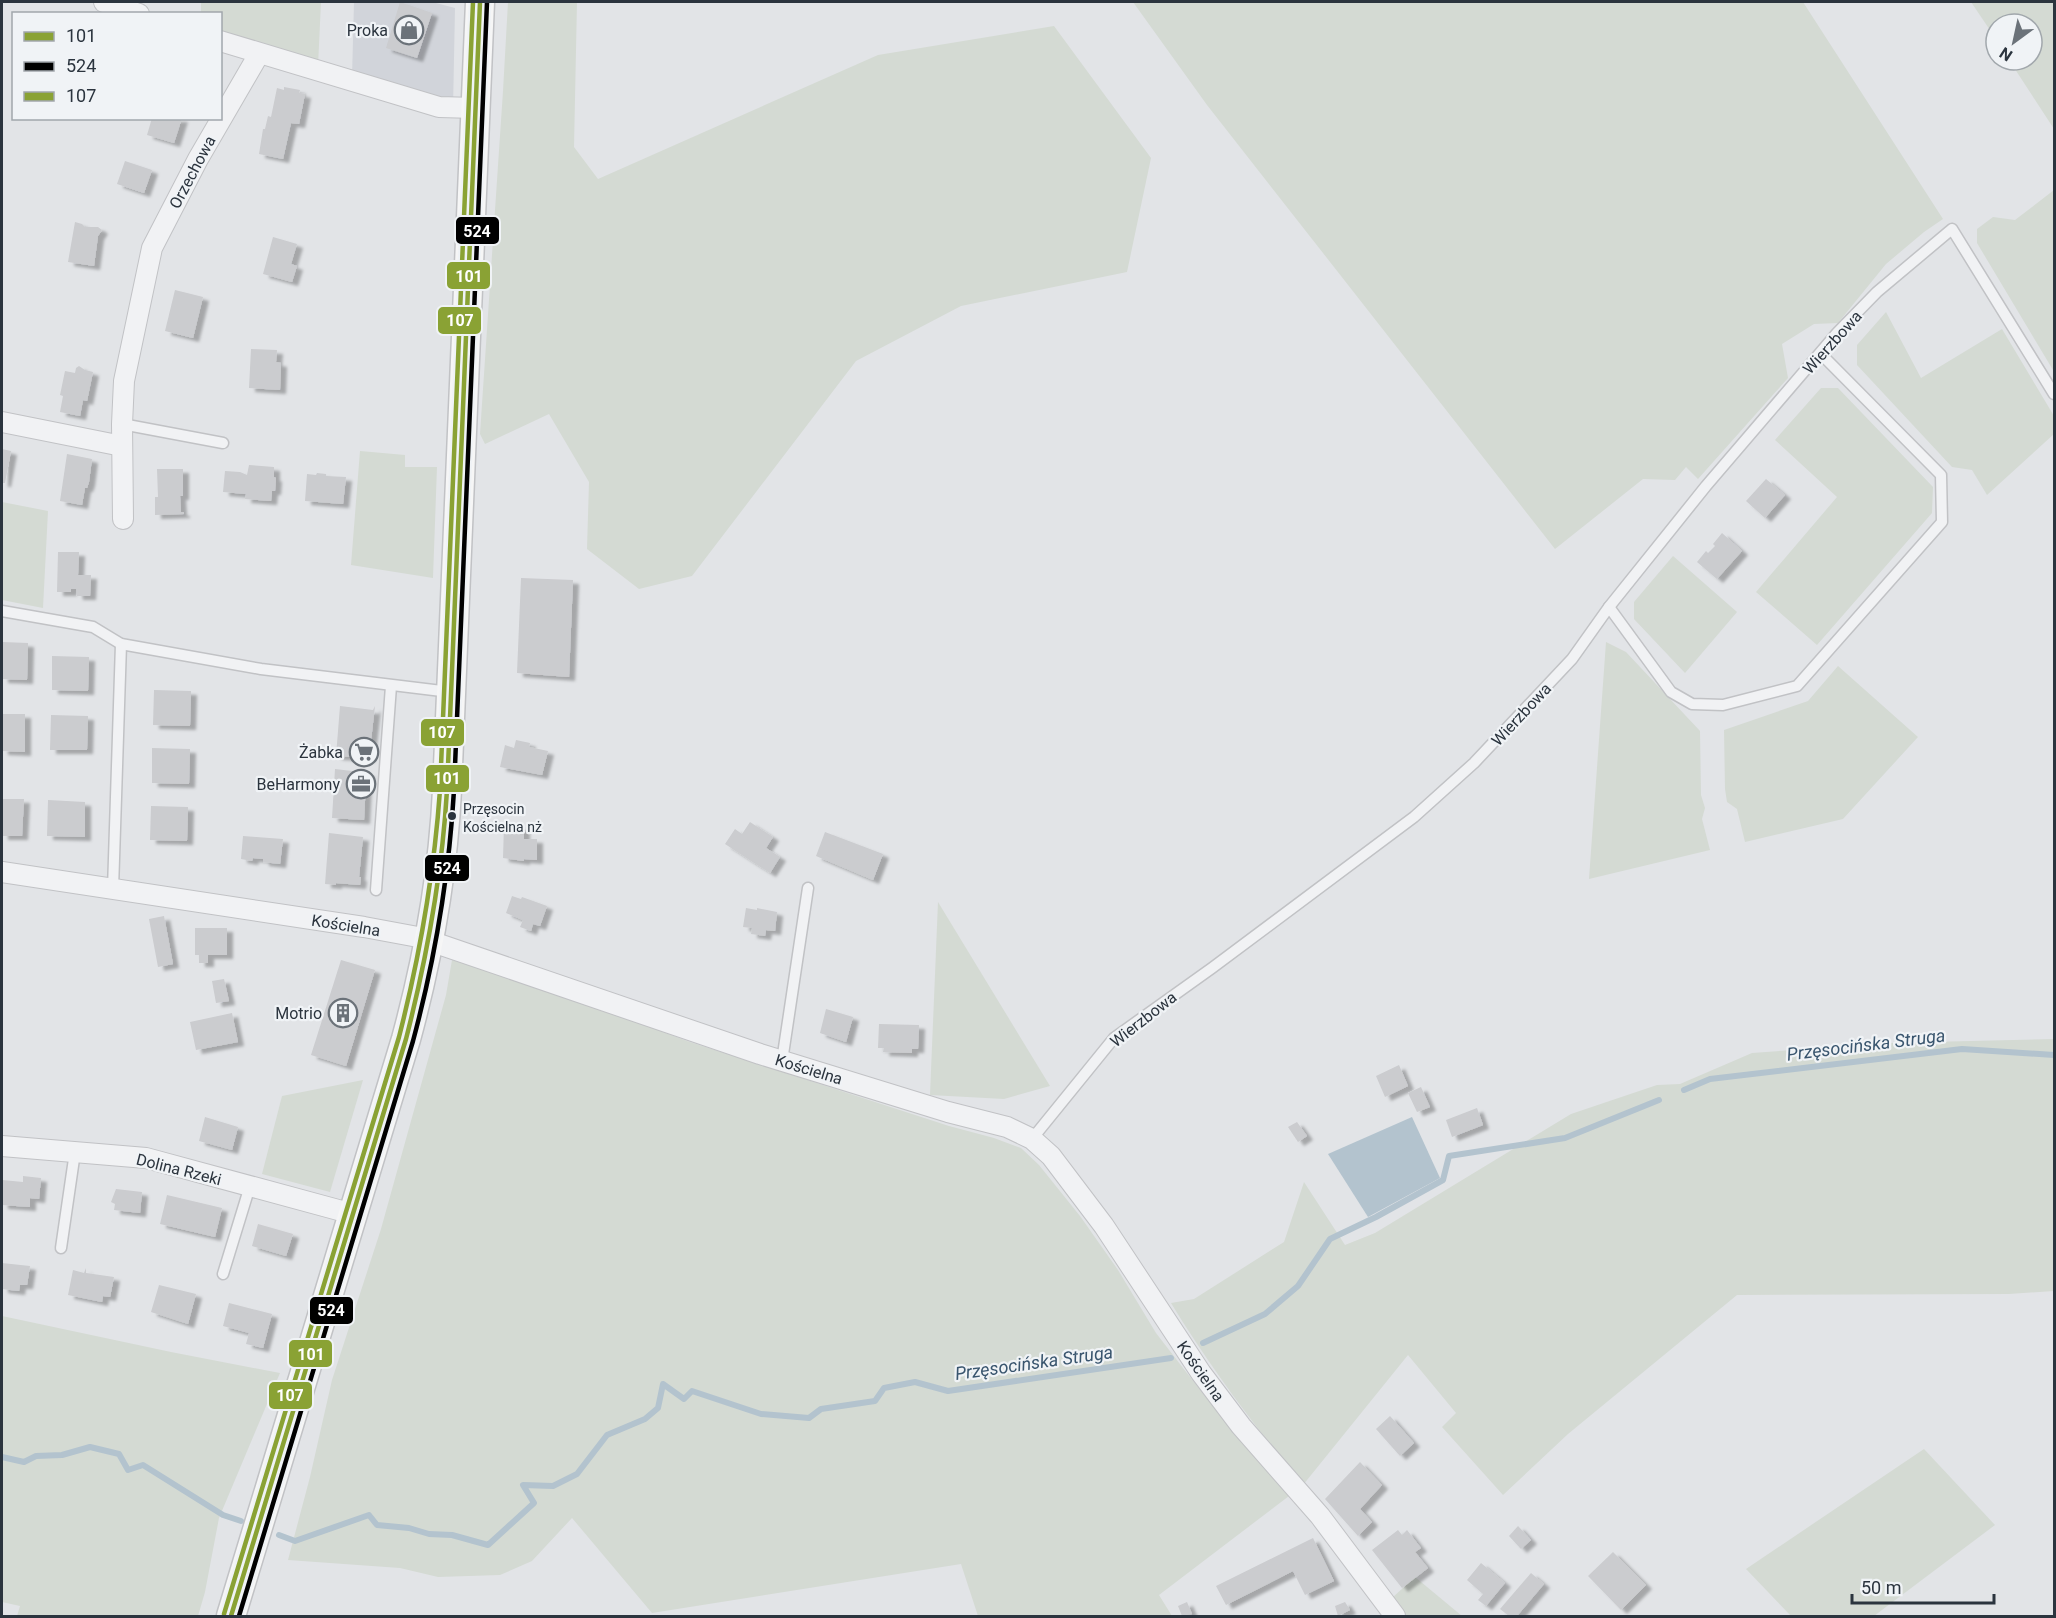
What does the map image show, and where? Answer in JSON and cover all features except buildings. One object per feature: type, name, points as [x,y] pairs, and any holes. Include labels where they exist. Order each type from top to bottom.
[{"type":"street","points":[[104,2],[133,12]]},
{"type":"street","points":[[231,1617],[408,1031],[429,940],[438,886],[446,817],[480,2]]},
{"type":"street","points":[[222,42],[439,107],[475,108]]},
{"type":"street","name":"Orzechowa","points":[[222,118],[259,54]]},
{"type":"street","name":"Orzechowa","points":[[123,519],[124,381],[152,248],[221,120]]},
{"type":"street","points":[[2,422],[122,446]]},
{"type":"street","name":"Kościelna","points":[[2,872],[374,929],[429,940],[782,1061],[948,1112],[1007,1127],[1032,1139],[1051,1156],[1104,1226],[1201,1374],[1241,1426],[1320,1516],[1395,1617]]},
{"type":"street","name":"Dolina Rzeki","points":[[2,1146],[146,1158],[353,1214]]},
{"type":"lane","name":"Wierzbowa","points":[[1032,1139],[1114,1038],[1414,817],[1474,763],[1572,659],[1609,607],[1706,486],[1838,333],[1877,292],[1952,229],[2055,394]]},
{"type":"lane","points":[[1609,607],[1671,692],[1692,704],[1723,705],[1797,686],[1942,522],[1941,475],[1821,354]]},
{"type":"lane","points":[[122,424],[223,442]]},
{"type":"lane","points":[[2,611],[93,627],[121,644],[261,669],[451,692]]},
{"type":"lane","points":[[113,889],[121,644]]},
{"type":"lane","points":[[376,890],[391,686]]},
{"type":"lane","points":[[782,1061],[808,888]]},
{"type":"lane","points":[[61,1248],[75,1152]]},
{"type":"lane","points":[[223,1274],[250,1186]]},
{"type":"shaded area","points":[[201,2],[321,2],[318,66],[222,33],[222,12],[201,12]]},
{"type":"shaded area","points":[[354,2],[432,2],[455,8],[453,109],[352,77]]},
{"type":"shaded area","points":[[508,2],[577,2],[574,147],[598,179],[878,55],[1054,26],[1151,158],[1127,272],[961,306],[856,361],[692,576],[639,589],[587,549],[589,482],[549,414],[485,444],[480,434]]},
{"type":"shaded area","points":[[1133,2],[1803,2],[1943,219],[1886,264],[1838,323],[1814,324],[1782,344],[1788,378],[1698,479],[1686,467],[1675,480],[1643,479],[1555,549],[1207,105]]},
{"type":"shaded area","points":[[1971,2],[2054,2],[2054,129],[2017,72],[2044,72],[2044,12],[1984,12],[1984,21]]},
{"type":"shaded area","points":[[2054,190],[2053,370],[1977,243],[1977,229],[1993,217],[2015,220]]},
{"type":"shaded area","points":[[1886,312],[1921,378],[2002,329],[2054,416],[2054,434],[1987,495],[1972,470],[1952,467],[1857,365],[1857,345]]},
{"type":"shaded area","points":[[1821,388],[1838,388],[1933,487],[1932,513],[1817,645],[1756,592],[1837,497],[1775,440]]},
{"type":"shaded area","points":[[360,451],[405,455],[405,467],[437,467],[433,578],[351,565]]},
{"type":"shaded area","points":[[2,502],[48,511],[43,608],[2,600]]},
{"type":"shaded area","points":[[1673,556],[1737,612],[1685,673],[1634,619],[1634,602]]},
{"type":"shaded area","points":[[1606,642],[1626,652],[1700,731],[1701,795],[1705,808],[1702,819],[1710,850],[1589,879]]},
{"type":"shaded area","points":[[1838,666],[1918,737],[1843,819],[1745,842],[1737,809],[1727,802],[1724,730],[1808,701]]},
{"type":"shaded area","points":[[938,902],[1050,1086],[1004,1099],[930,1095]]},
{"type":"shaded area","points":[[452,960],[562,994],[687,1041],[1021,1148],[1039,1165],[1080,1216],[1118,1270],[1156,1333],[1239,1439],[1289,1496],[1159,1595],[1172,1616],[978,1616],[961,1564],[652,1613],[572,1518],[532,1561],[500,1575],[438,1577],[400,1568],[288,1560],[332,1380],[381,1229],[446,995]]},
{"type":"shaded area","points":[[2054,1039],[2054,1291],[2009,1294],[1737,1295],[1568,1434],[1503,1495],[1442,1427],[1456,1413],[1408,1355],[1303,1485],[1234,1396],[1171,1303],[1194,1299],[1284,1242],[1304,1182],[1345,1245],[1375,1233],[1571,1114],[1657,1085],[1680,1084],[1752,1053],[1887,1043]]},
{"type":"shaded area","points":[[363,1080],[330,1192],[262,1174],[282,1096]]},
{"type":"shaded area","points":[[2,1316],[280,1373],[219,1518],[205,1592],[198,1616],[17,1616],[20,1606],[2,1602]]},
{"type":"shaded area","points":[[1924,1449],[1995,1525],[1874,1616],[1791,1616],[1746,1569]]},
{"type":"shaded area","points":[[1415,1577],[1462,1616],[1407,1616],[1392,1598]]},
{"type":"water","points":[[1412,1117],[1440,1178],[1368,1217],[1328,1154]]},
{"type":"waterway","name":"Przęsocińska Struga","points":[[1684,1090],[1710,1079],[1962,1049],[2054,1055]]},
{"type":"waterway","name":"Przęsocińska Struga","points":[[1203,1343],[1265,1314],[1298,1286],[1330,1239],[1443,1180],[1449,1156],[1565,1138],[1659,1100]]},
{"type":"waterway","name":"Przęsocińska Struga","points":[[279,1535],[295,1541],[369,1515],[377,1525],[409,1528],[429,1534],[452,1535],[488,1545],[534,1503],[523,1485],[553,1486],[577,1474],[607,1435],[645,1419],[658,1408],[663,1384],[684,1399],[692,1391],[761,1414],[809,1418],[821,1409],[875,1401],[884,1388],[915,1382],[948,1391],[1171,1358]]},
{"type":"waterway","name":"Przęsocińska Struga","points":[[2,1457],[24,1462],[36,1456],[62,1455],[90,1447],[119,1454],[128,1470],[143,1465],[223,1515],[241,1521]]},
{"type":"transit line","name":"107","points":[[224,1614],[399,1037],[420,945],[430,883],[440,790],[473,2]]},
{"type":"transit line","name":"101","points":[[231,1616],[406,1039],[421,977],[437,885],[447,790],[480,2]]},
{"type":"transit line","name":"524","points":[[239,1616],[413,1041],[440,917],[449,854],[454,790],[487,2]]},
{"type":"place","name":"Proka","points":[[409,30]]},
{"type":"place","name":"Żabka","points":[[364,752]]},
{"type":"place","name":"BeHarmony","points":[[361,784]]},
{"type":"place","name":"Przęsocin Kościelna nż","points":[[452,816]]},
{"type":"place","name":"Motrio","points":[[343,1013]]}]
